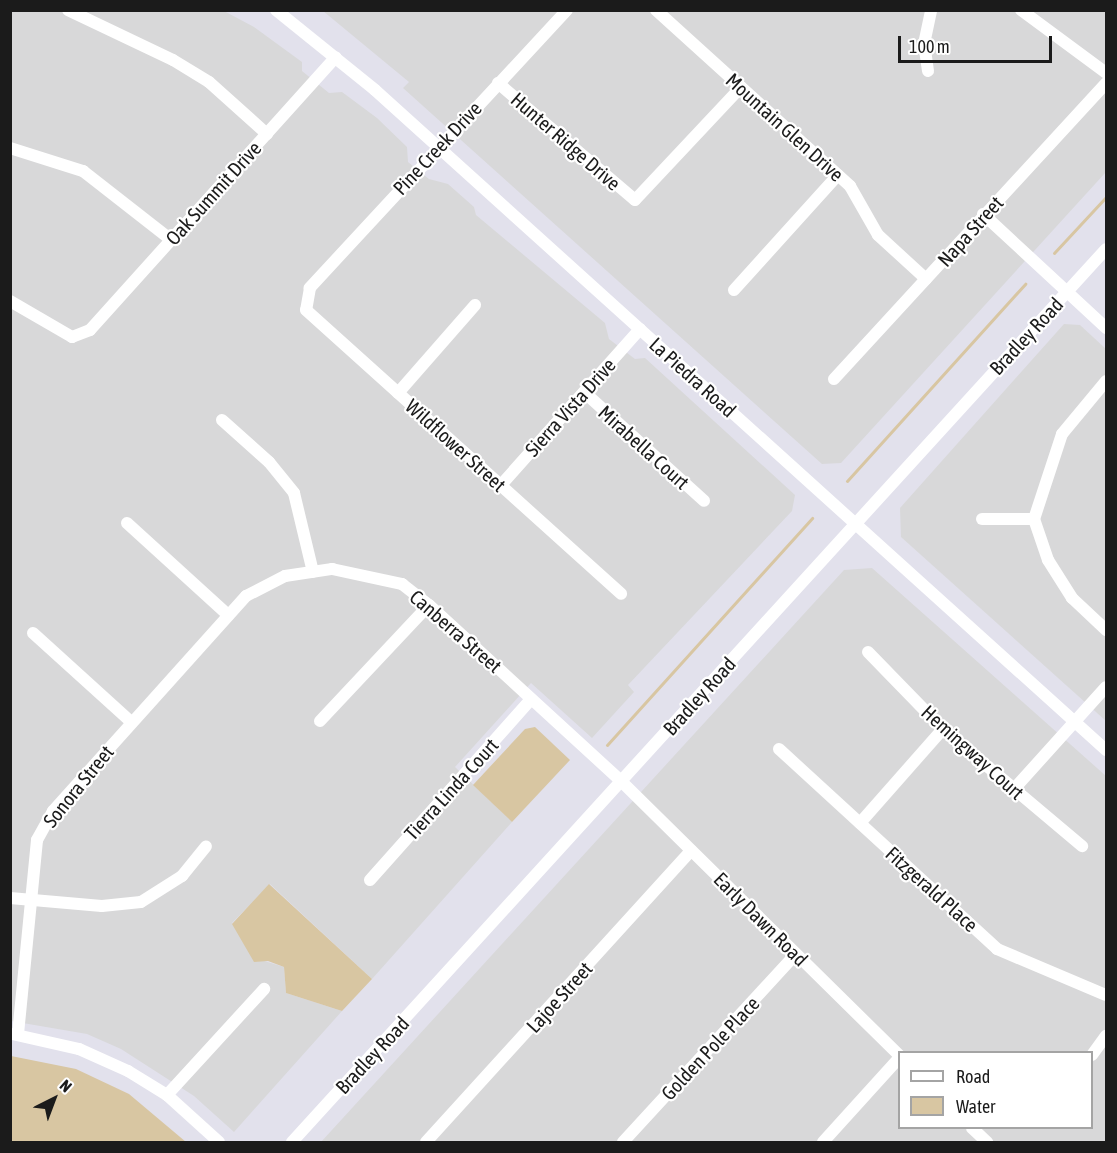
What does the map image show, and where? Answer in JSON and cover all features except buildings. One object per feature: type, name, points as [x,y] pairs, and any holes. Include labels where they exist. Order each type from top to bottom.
[{"type":"street","points":[[69,10],[173,60],[208,82],[267,134]]},
{"type":"street","name":"La Piedra Road","points":[[276,10],[336,57],[438,147],[1107,750]]},
{"type":"street","name":"Pine Creek Drive","points":[[309,288],[567,10]]},
{"type":"street","name":"Mountain Glen Drive","points":[[656,10],[850,186],[878,235],[926,279]]},
{"type":"street","points":[[928,71],[924,44],[931,10]]},
{"type":"street","points":[[1021,10],[1107,74]]},
{"type":"street","name":"Oak Summit Drive","points":[[10,301],[72,337],[90,330],[336,57]]},
{"type":"street","name":"Hunter Ridge Drive","points":[[498,83],[635,200],[741,87]]},
{"type":"street","name":"Napa Street","points":[[834,379],[983,214],[1107,83]]},
{"type":"street","points":[[10,148],[83,171],[170,239]]},
{"type":"street","points":[[734,290],[838,175]]},
{"type":"street","points":[[983,214],[1107,328]]},
{"type":"street","name":"Bradley Road","points":[[292,1143],[622,782],[854,523],[1107,249]]},
{"type":"street","name":"Wildflower Street","points":[[309,288],[306,310],[621,594]]},
{"type":"street","points":[[398,393],[475,305]]},
{"type":"street","name":"Sierra Vista Drive","points":[[501,485],[640,329]]},
{"type":"street","points":[[1107,381],[1062,434],[1034,519],[1048,560],[1072,598],[1107,630]]},
{"type":"street","name":"Mirabella Court","points":[[584,392],[704,501]]},
{"type":"street","points":[[222,420],[269,462],[294,493],[314,572]]},
{"type":"street","points":[[982,519],[1034,519]]},
{"type":"street","points":[[127,523],[228,615]]},
{"type":"street","name":"Canberra Street","points":[[228,615],[246,596],[285,576],[332,569],[402,584],[429,604],[622,782]]},
{"type":"street","points":[[320,721],[429,604]]},
{"type":"street","name":"Sonora Street","points":[[14,1034],[34,899],[37,840],[53,811],[228,615]]},
{"type":"street","points":[[33,633],[131,722]]},
{"type":"street","name":"Hemingway Court","points":[[868,652],[943,729],[1082,846]]},
{"type":"street","points":[[1014,789],[1107,687]]},
{"type":"street","name":"Tierra Linda Court","points":[[370,880],[531,699]]},
{"type":"street","points":[[860,823],[943,729]]},
{"type":"street","name":"Fitzgerald Place","points":[[779,749],[997,949],[1107,995]]},
{"type":"street","name":"Early Dawn Road","points":[[622,782],[898,1055]]},
{"type":"street","points":[[10,897],[102,906],[141,902],[182,876],[206,846]]},
{"type":"street","name":"Lajoe Street","points":[[426,1143],[692,851]]},
{"type":"street","name":"Golden Pole Place","points":[[623,1143],[796,954]]},
{"type":"street","points":[[167,1095],[264,989]]},
{"type":"street","points":[[14,1034],[79,1049],[128,1071],[167,1095],[219,1143]]},
{"type":"street","points":[[1093,1054],[1107,1036]]},
{"type":"street","points":[[823,1143],[898,1059]]},
{"type":"street","points":[[973,1129],[987,1143]]},
{"type":"shaded area","points":[[11,11],[224,11],[254,27],[302,62],[302,71],[329,93],[342,92],[377,118],[407,147],[408,162],[429,179],[448,184],[474,207],[476,215],[605,323],[609,339],[635,359],[645,358],[795,495],[792,511],[628,685],[634,692],[592,738],[531,683],[455,767],[512,822],[372,979],[270,884],[232,923],[261,960],[284,967],[286,993],[342,1011],[234,1132],[194,1096],[121,1049],[87,1034],[11,1021]]},
{"type":"shaded area","points":[[323,11],[1106,11],[1106,172],[841,463],[822,464],[403,88],[409,82]]},
{"type":"shaded area","points":[[1064,324],[1080,325],[1106,349],[1106,721],[901,537],[900,508]]},
{"type":"shaded area","points":[[872,568],[1106,776],[1106,1142],[321,1142],[844,570]]},
{"type":"water","points":[[535,727],[570,760],[512,822],[473,785],[525,729]]},
{"type":"water","points":[[269,884],[372,979],[342,1011],[286,993],[284,967],[268,961],[254,962],[232,924]]},
{"type":"water","points":[[11,1056],[76,1069],[129,1094],[186,1142],[11,1142]]},
{"type":"waterway","points":[[1054,253],[1106,197]]},
{"type":"waterway","points":[[847,481],[1025,284]]},
{"type":"waterway","points":[[607,745],[812,518]]}]
